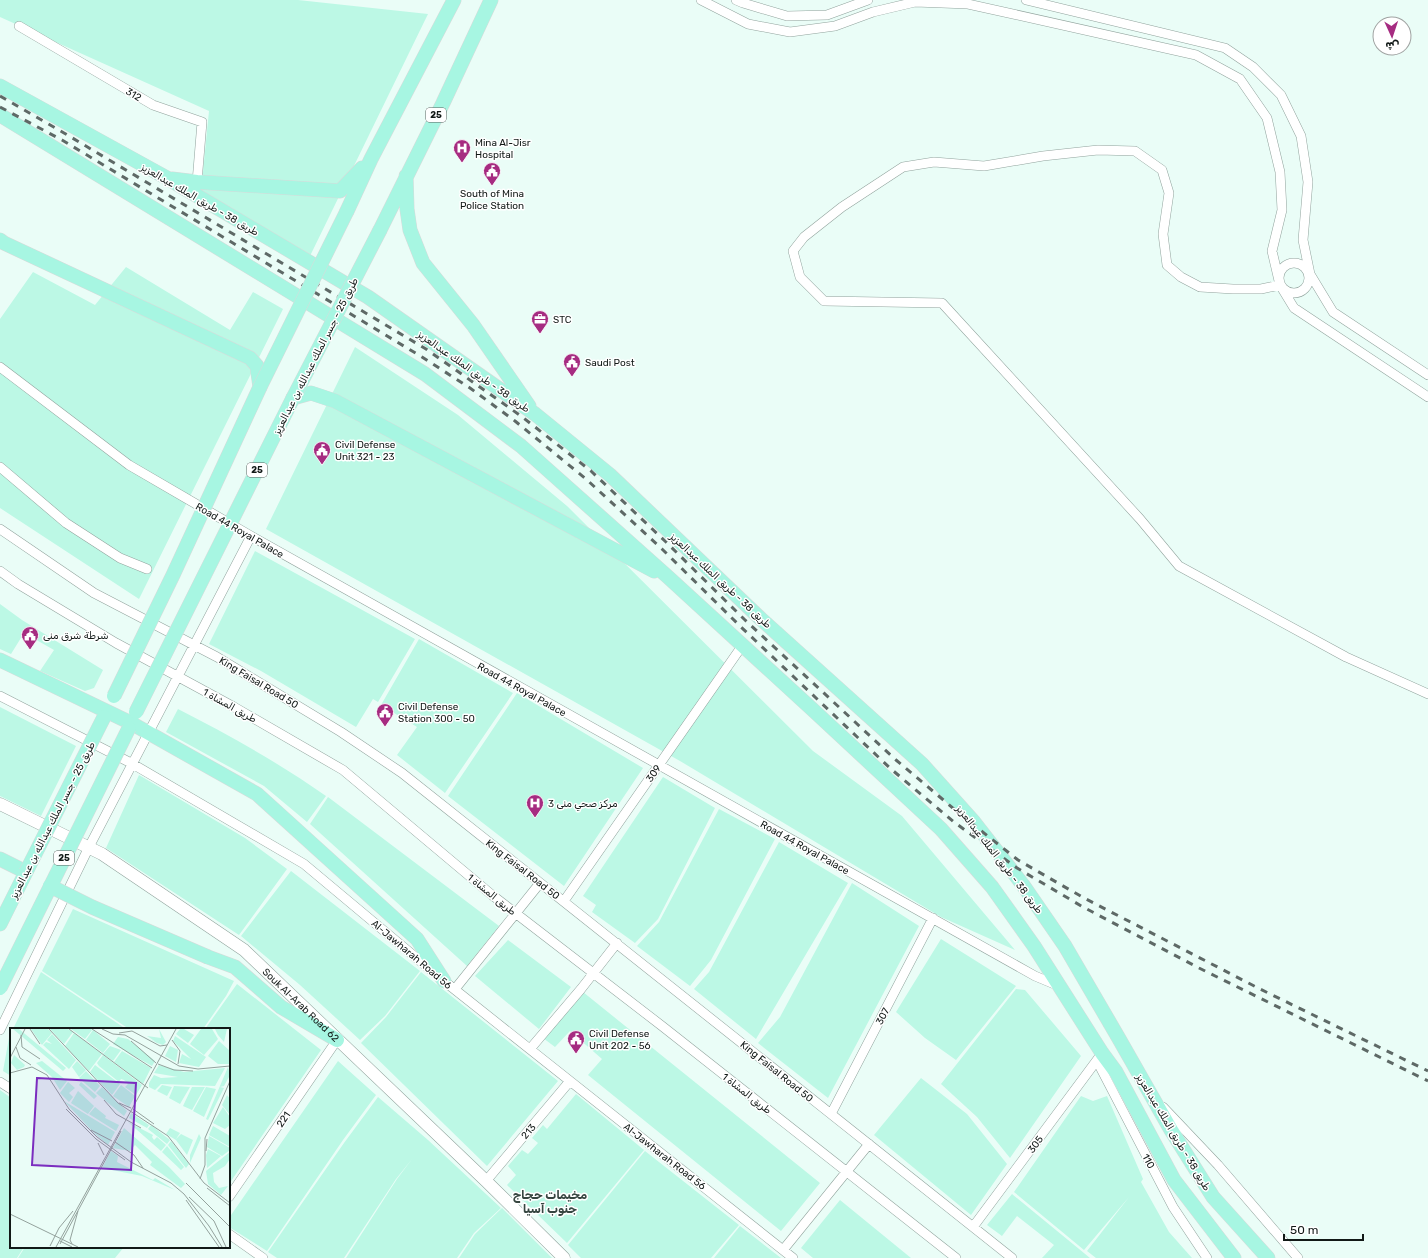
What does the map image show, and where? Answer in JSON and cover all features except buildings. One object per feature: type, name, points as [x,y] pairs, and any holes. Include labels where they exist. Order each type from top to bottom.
[{"type":"main road","points":[[260,387],[371,159],[454,0]]},
{"type":"main road","name":"طريق 25 - جسر الملك عبدالله بن عبدالعزيز","points":[[0,988],[293,398],[380,230],[491,0]]},
{"type":"main road","name":"طريق 38 - طريق الملك عبدالعزيز","points":[[0,86],[167,178],[368,297],[535,414],[610,475],[761,619],[922,764],[974,822],[1023,885],[1065,946],[1171,1130],[1213,1197],[1268,1258]]},
{"type":"main road","name":"طريق 38 - طريق الملك عبدالعزيز","points":[[0,115],[425,374],[521,446],[672,581],[941,829],[992,887],[1034,946],[1060,987],[1099,1057],[1116,1072],[1174,1180],[1234,1258]]},
{"type":"main road","points":[[167,178],[197,182],[340,191],[371,159]]},
{"type":"main road","points":[[406,176],[407,209],[410,230],[423,263],[473,325],[535,414]]},
{"type":"main road","points":[[0,240],[250,358],[257,366],[260,387]]},
{"type":"main road","name":"طريق 25 - جسر الملك عبدالله بن عبدالعزيز","points":[[0,924],[173,575],[260,387]]},
{"type":"main road","points":[[293,398],[311,393],[335,401],[672,581]]},
{"type":"main road","points":[[0,660],[105,714],[132,721],[148,733],[257,794],[417,939],[450,985]]},
{"type":"main road","name":"Souk Al-Arab Road 62","points":[[0,804],[102,854],[244,950],[486,1181],[564,1258]]},
{"type":"main road","points":[[0,859],[26,872]]},
{"type":"main road","points":[[50,886],[92,907],[235,968],[281,1007],[337,1040]]},
{"type":"street","points":[[701,0],[748,24],[790,32],[835,26],[873,12],[915,2],[968,4],[1196,55],[1240,79],[1267,118],[1280,172],[1282,210],[1272,251],[1280,285],[1294,308],[1428,398]]},
{"type":"street","points":[[736,0],[787,16],[828,15],[868,0]]},
{"type":"street","points":[[1026,0],[1225,48],[1253,67],[1281,95],[1302,136],[1308,182],[1303,240],[1310,274],[1308,285],[1300,293],[1288,293],[1280,285],[1280,272],[1289,263],[1302,264],[1310,274],[1333,312],[1428,375]]},
{"type":"street","name":"312","points":[[19,26],[153,105],[202,122],[197,182]]},
{"type":"street","points":[[1280,285],[1261,289],[1233,289],[1200,286],[1181,277],[1167,265],[1164,234],[1169,193],[1162,170],[1135,151],[1098,150],[1043,156],[984,166],[934,162],[903,167],[842,207],[804,237],[793,251],[800,277],[824,301],[942,303],[1140,519],[1179,566],[1346,657],[1428,694]]},
{"type":"street","name":"Road 44 Royal Palace","points":[[0,367],[129,465],[250,536],[1035,976],[1060,987]]},
{"type":"street","points":[[0,467],[66,523],[120,558],[147,568]]},
{"type":"street","name":"King Faisal Road 50","points":[[0,529],[94,593],[217,657],[341,732],[396,769],[1012,1258]]},
{"type":"street","points":[[0,1030],[88,847],[250,536]]},
{"type":"street","name":"طريق المشاة 1","points":[[0,571],[18,584],[116,643],[178,676],[342,770],[492,895],[956,1258]]},
{"type":"street","name":"309","points":[[564,902],[742,646]]},
{"type":"street","name":"Al-Jawharah Road 56","points":[[0,696],[131,763],[304,864],[450,985],[793,1258]]},
{"type":"street","points":[[450,985],[516,914],[540,883]]},
{"type":"street","name":"307","points":[[831,1114],[933,918]]},
{"type":"street","points":[[530,1049],[617,943]]},
{"type":"street","name":"221","points":[[230,1196],[337,1040]]},
{"type":"street","name":"305","points":[[973,1227],[1099,1057]]},
{"type":"street","name":"110","points":[[1099,1057],[1173,1207],[1207,1258]]},
{"type":"street","name":"213","points":[[486,1181],[570,1081]]},
{"type":"street","points":[[0,1082],[10,1088]]},
{"type":"street","points":[[1150,1094],[1218,1165],[1298,1258]]},
{"type":"street","points":[[782,1250],[869,1144]]},
{"type":"street","points":[[230,1235],[263,1258]]},
{"type":"green space","points":[[0,0],[298,0],[428,14],[310,256],[201,192],[209,111],[0,17]]},
{"type":"green space","points":[[126,267],[230,330],[253,292],[283,309],[139,599],[0,508],[0,319],[33,272],[95,305]]},
{"type":"green space","points":[[355,347],[458,415],[567,506],[813,751],[902,816],[1015,950],[941,917],[680,761],[266,529]]},
{"type":"green space","points":[[255,551],[415,639],[378,702],[373,699],[356,727],[261,671],[209,644]]},
{"type":"green space","points":[[0,604],[22,620],[103,670],[94,688],[85,691],[40,671],[54,650],[24,633],[11,654],[0,649]]},
{"type":"green space","points":[[419,639],[513,693],[445,793],[397,755],[417,727],[381,705]]},
{"type":"green space","points":[[517,693],[643,768],[564,886],[448,796]]},
{"type":"green space","points":[[0,707],[76,746],[41,816],[0,796]]},
{"type":"green space","points":[[178,709],[254,750],[326,796],[307,822],[264,786],[166,732]]},
{"type":"green space","points":[[139,775],[245,838],[287,869],[239,935],[106,848]]},
{"type":"green space","points":[[663,777],[715,808],[658,919],[635,943],[592,912],[596,905],[583,896]]},
{"type":"green space","points":[[328,797],[499,926],[467,966],[310,824]]},
{"type":"green space","points":[[719,809],[775,839],[711,960],[690,986],[637,946],[659,922]]},
{"type":"green space","points":[[779,842],[848,883],[756,1039],[694,989],[709,972]]},
{"type":"green space","points":[[291,871],[420,971],[385,1016],[360,1040],[300,985],[241,936]]},
{"type":"green space","points":[[852,883],[919,926],[828,1098],[758,1043],[780,1017]]},
{"type":"green space","points":[[73,909],[234,981],[226,996],[204,1028],[128,1028],[42,971]]},
{"type":"green space","points":[[941,939],[1016,986],[956,1060],[925,1038],[896,1012]]},
{"type":"green space","points":[[508,940],[571,987],[539,1029],[475,976]]},
{"type":"green space","points":[[41,972],[125,1028],[13,1028]]},
{"type":"green space","points":[[421,972],[558,1081],[487,1166],[361,1043],[386,1017]]},
{"type":"green space","points":[[237,984],[321,1050],[230,1183],[230,1028],[206,1028]]},
{"type":"green space","points":[[1016,989],[1025,990],[1081,1056],[1010,1158],[977,1117],[941,1084]]},
{"type":"green space","points":[[583,992],[820,1183],[781,1231],[588,1075],[602,1059],[570,1031],[555,1047],[543,1038]]},
{"type":"green space","points":[[10,1036],[10,1075],[3,1071]]},
{"type":"green space","points":[[338,1061],[376,1095],[343,1140],[267,1251],[230,1228],[230,1217]]},
{"type":"green space","points":[[921,1078],[967,1114],[1007,1164],[971,1215],[874,1135]]},
{"type":"green space","points":[[0,1090],[10,1097],[10,1248],[23,1248],[17,1258],[0,1258]]},
{"type":"green space","points":[[576,1094],[644,1150],[567,1243],[507,1185],[516,1175],[508,1166],[522,1150],[528,1154],[538,1143],[532,1138],[543,1125],[547,1129]]},
{"type":"green space","points":[[1081,1096],[1093,1101],[1107,1096],[1143,1179],[1141,1182],[1169,1232],[1192,1258],[1096,1258],[1087,1251],[1129,1197],[1084,1250],[1014,1192]]},
{"type":"green space","points":[[378,1097],[428,1140],[501,1208],[474,1233],[457,1258],[346,1258],[397,1179],[412,1159],[396,1179],[344,1258],[277,1258],[268,1252],[344,1143]]},
{"type":"green space","points":[[645,1151],[739,1225],[711,1258],[581,1258],[568,1245]]},
{"type":"green space","points":[[1012,1194],[1090,1258],[1042,1258],[1054,1245],[1017,1216],[1002,1236],[987,1225]]},
{"type":"green space","points":[[840,1200],[911,1258],[813,1258],[801,1248]]},
{"type":"green space","points":[[502,1208],[552,1258],[459,1258],[475,1234]]},
{"type":"green space","points":[[740,1226],[781,1258],[714,1258]]},
{"type":"green space","points":[[24,1248],[123,1248],[115,1258],[18,1258]]},
{"type":"railway","points":[[0,96],[426,349],[521,416],[591,471],[744,619],[896,760],[1018,860],[1084,898],[1260,989],[1428,1071]]},
{"type":"railway","points":[[0,107],[62,140],[422,357],[470,388],[515,421],[586,479],[662,549],[740,626],[891,769],[954,822],[1017,868],[1083,907],[1199,968],[1428,1081]]},
{"type":"place","name":"Mina Al-Jisr Hospital","points":[[462,163]]},
{"type":"place","name":"South of Mina Police Station","points":[[492,186]]},
{"type":"place","name":"STC","points":[[540,334]]},
{"type":"place","name":"Saudi Post","points":[[572,377]]},
{"type":"place","name":"Civil Defense Unit 321 - 23","points":[[322,465]]},
{"type":"place","name":"شرطة شرق منى","points":[[30,650]]},
{"type":"place","name":"Civil Defense Station 300 - 50","points":[[385,727]]},
{"type":"place","name":"مركز صحي منى 3","points":[[535,818]]},
{"type":"place","name":"Civil Defense Unit 202 - 56","points":[[576,1054]]},
{"type":"district","name":"مخيمات حجاج جنوب آسيا","points":[[550,1202]]}]
